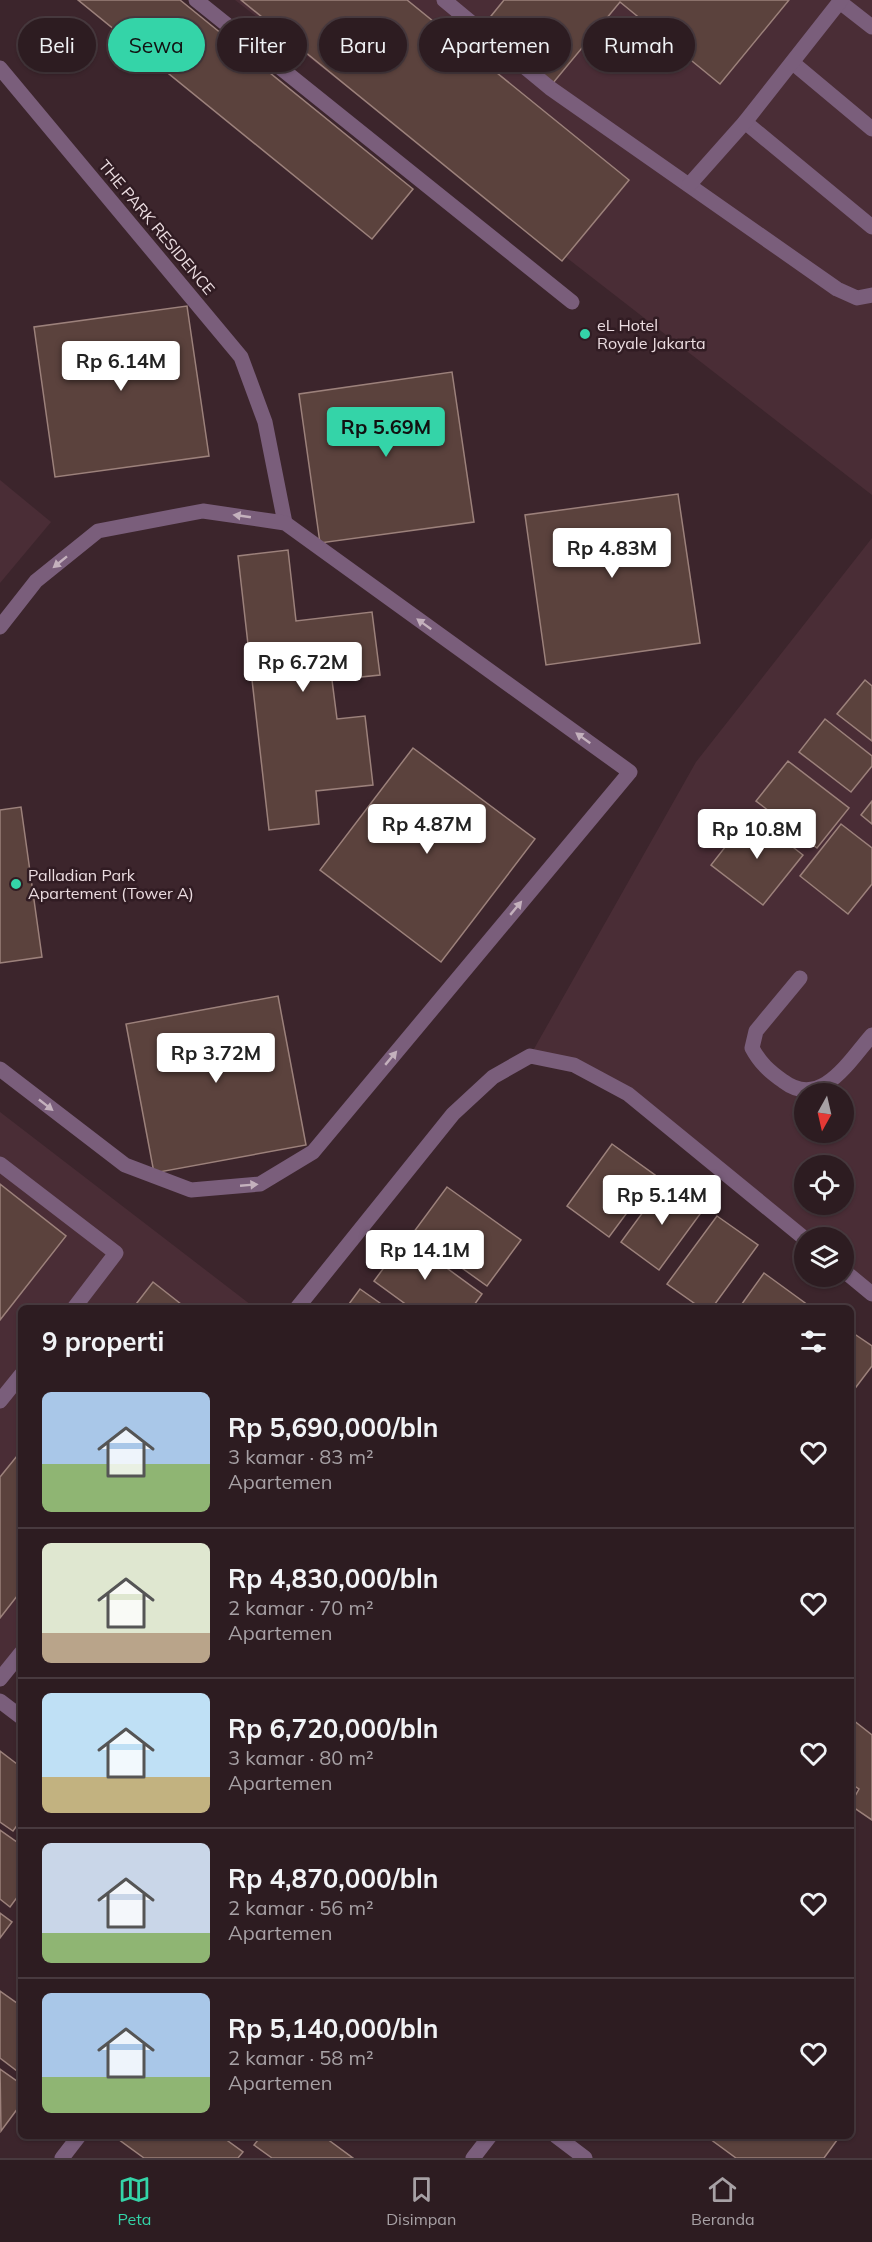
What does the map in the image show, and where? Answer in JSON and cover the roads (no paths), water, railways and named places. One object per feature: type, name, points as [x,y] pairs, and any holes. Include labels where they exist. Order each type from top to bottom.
[{"type":"street","points":[[196,0],[572,302]]},
{"type":"street","points":[[444,0],[550,88],[837,289],[857,298],[872,295]]},
{"type":"street","points":[[689,185],[745,122],[840,1],[872,27]]},
{"type":"street","points":[[793,63],[872,129]]},
{"type":"street","name":"THE PARK RESIDENCE","points":[[0,68],[242,357],[265,422],[285,523]]},
{"type":"street","points":[[745,122],[872,227]]},
{"type":"street","points":[[0,627],[36,581],[98,531],[203,511],[285,523],[630,772],[313,1152],[260,1184],[191,1190],[125,1165],[0,1069]]},
{"type":"street","points":[[800,978],[756,1031],[752,1048],[761,1064],[792,1088],[811,1092],[827,1086],[872,1035]]},
{"type":"street","points":[[299,1305],[453,1113],[493,1077],[530,1056],[574,1065],[628,1094],[794,1230]]},
{"type":"street","points":[[0,1164],[116,1253],[77,1305]]},
{"type":"street","points":[[854,1279],[872,1294]]},
{"type":"street","points":[[0,1401],[18,1379]]},
{"type":"street","points":[[0,1679],[18,1657]]},
{"type":"street","points":[[0,1701],[18,1715]]},
{"type":"street","points":[[62,2158],[77,2139]]},
{"type":"street","points":[[473,2158],[488,2139]]},
{"type":"street","points":[[560,2139],[585,2158]]},
{"type":"place","name":"eL Hotel Royale Jakarta","points":[[585,334]]},
{"type":"place","name":"Palladian Park Apartement (Tower A)","points":[[16,884]]}]
